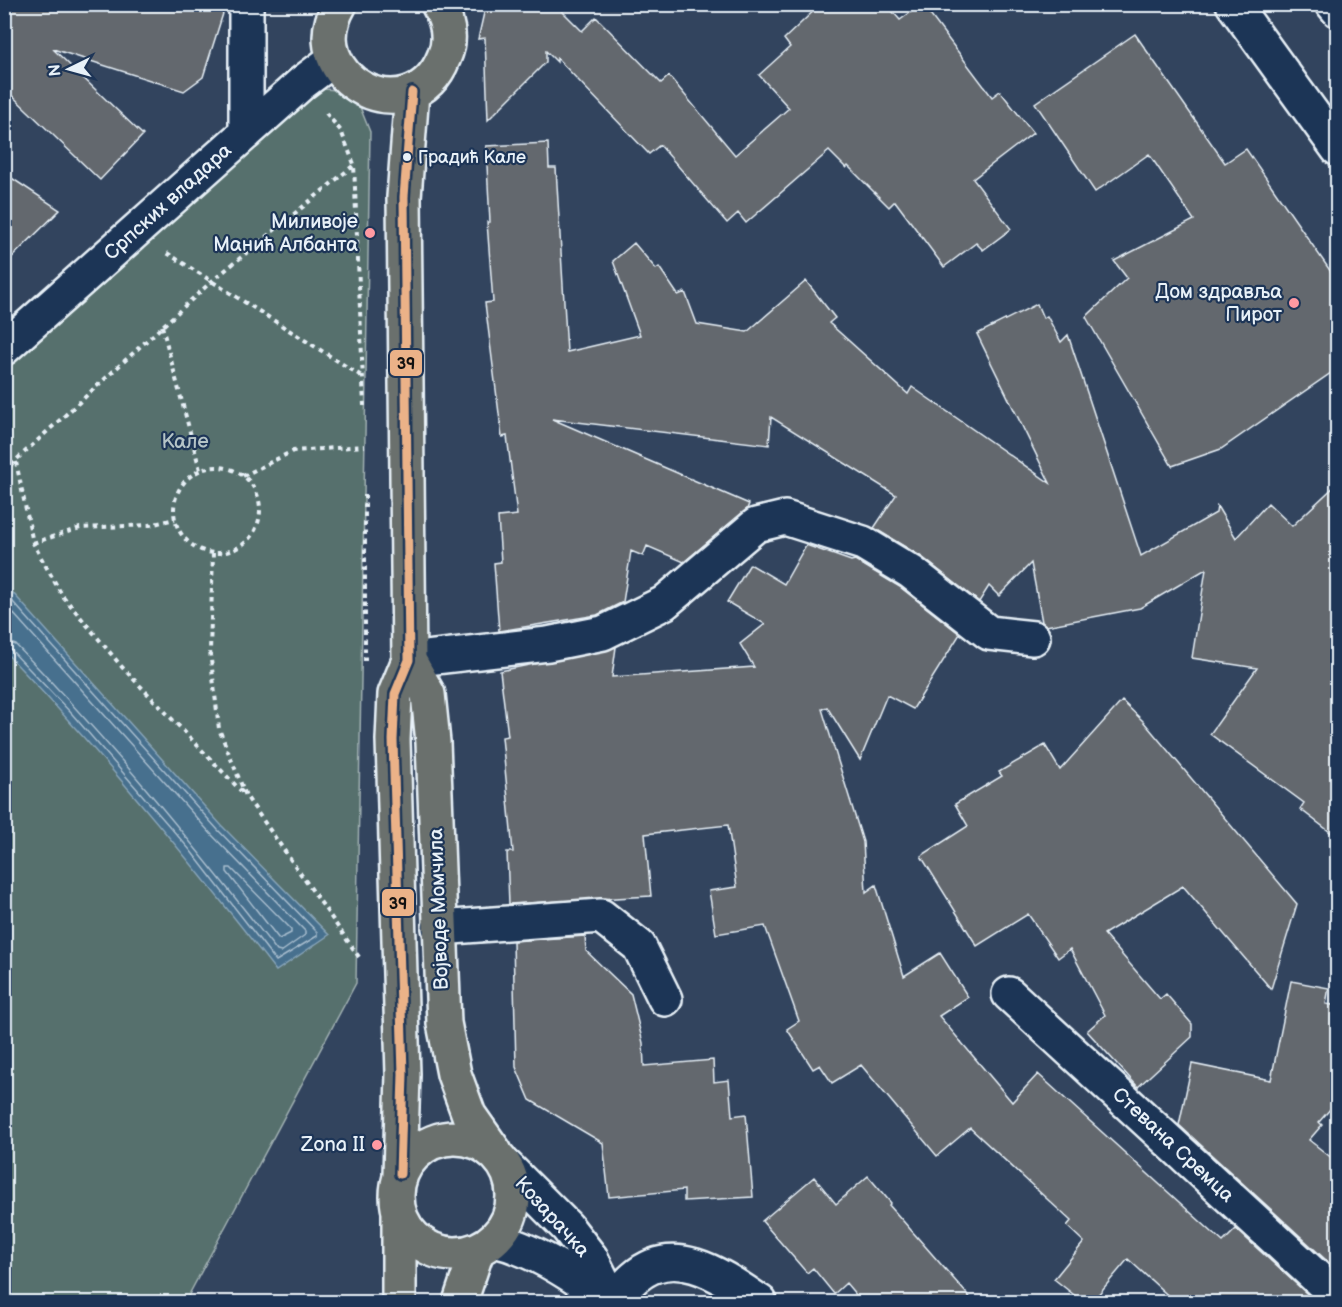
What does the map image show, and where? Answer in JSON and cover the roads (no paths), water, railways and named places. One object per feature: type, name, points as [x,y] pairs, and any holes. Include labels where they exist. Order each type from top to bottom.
[{"type":"main road","points":[[340,4],[332,23],[331,42],[334,59],[344,75],[367,91],[394,96],[412,92],[427,83],[440,69],[447,52],[449,33],[438,4]]},
{"type":"main road","name":"Војводе Момчила","points":[[400,1174],[403,1074],[393,740],[395,694],[409,660],[404,197],[412,92]]},
{"type":"main road","name":"Војводе Момчила","points":[[409,660],[428,694],[433,742],[444,1023],[454,1074],[469,1115],[500,1159]]},
{"type":"main road","points":[[399,1302],[397,1193],[400,1174],[410,1158],[424,1146],[442,1138],[461,1137],[480,1142],[500,1159],[513,1185],[513,1205],[507,1225],[485,1246],[460,1302]]},
{"type":"main road","points":[[399,1212],[407,1230],[421,1244],[438,1252],[457,1255],[485,1246]]},
{"type":"street","points":[[246,4],[246,133]]},
{"type":"street","points":[[1233,4],[1338,148]]},
{"type":"street","points":[[1333,4],[1338,10]]},
{"type":"street","name":"Српских владара","points":[[4,348],[302,82],[334,59]]},
{"type":"street","points":[[409,660],[548,644],[603,633],[664,603],[756,525],[784,518],[863,543],[911,572],[960,613],[989,633],[1033,638]]},
{"type":"street","points":[[439,928],[601,916],[639,946],[664,999]]},
{"type":"street","name":"Стевана Сремца","points":[[1010,994],[1338,1296]]},
{"type":"street","name":"Козарачка","points":[[500,1159],[567,1227],[591,1258],[612,1302]]},
{"type":"street","name":"Козарачка","points":[[485,1246],[518,1245],[554,1264],[612,1302]]},
{"type":"street","points":[[612,1302],[636,1276],[658,1264],[685,1261],[716,1273],[760,1302]]},
{"type":"water","points":[[4,583],[222,826],[329,935],[276,971],[145,808],[5,652]]},
{"type":"place","name":"Градић Кале","points":[[407,157]]},
{"type":"place","name":"Миливоје Манић Албанта","points":[[370,233]]},
{"type":"place","name":"Дом здравља Пирот","points":[[1294,303]]},
{"type":"place","name":"Zona II","points":[[377,1145]]},
{"type":"park label","name":"Кале","points":[[185,442]]}]
